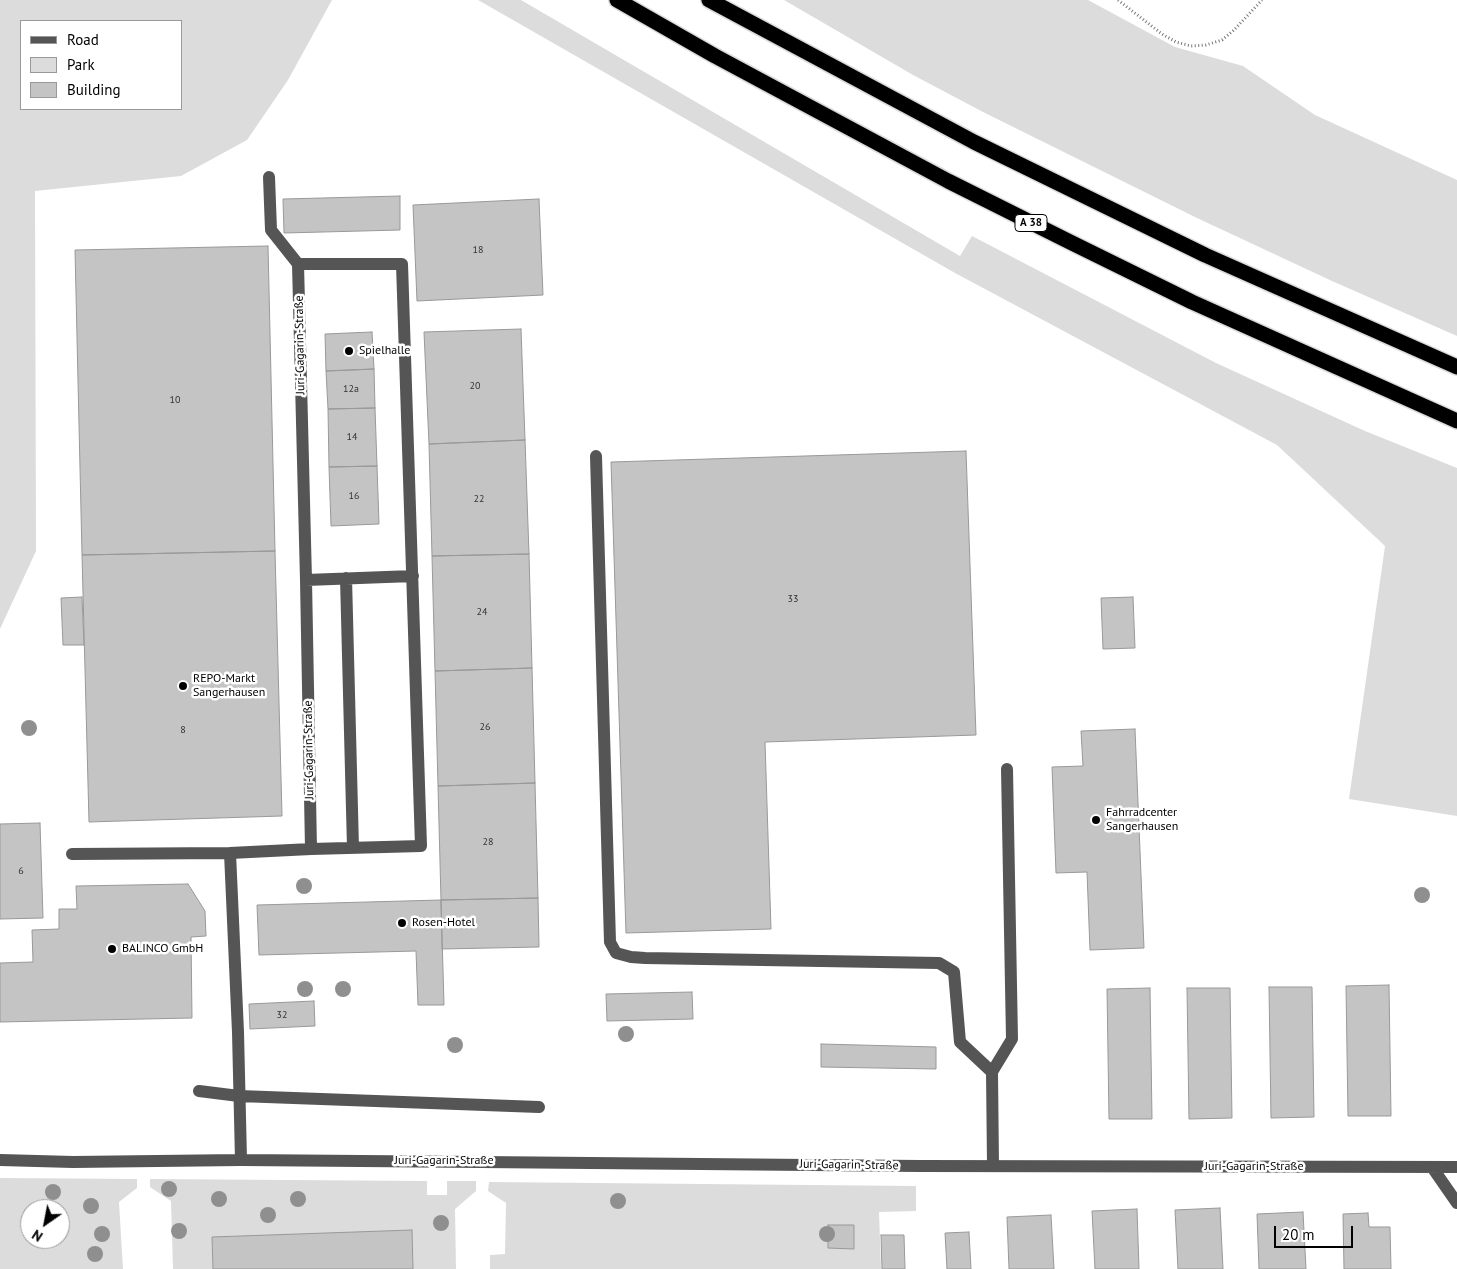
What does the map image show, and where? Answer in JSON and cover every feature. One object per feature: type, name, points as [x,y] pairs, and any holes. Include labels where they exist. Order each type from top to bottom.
[{"type":"highway","name":"A 38","points":[[617,0],[715,56],[1052,234],[1192,302],[1457,422]]},
{"type":"highway","points":[[709,0],[983,146],[1206,255],[1457,367]]},
{"type":"street","points":[[72,854],[230,853],[421,846],[402,264],[298,264],[271,230],[270,177]]},
{"type":"street","name":"Juri-Gagarin-Straße","points":[[298,264],[311,849]]},
{"type":"street","points":[[596,456],[610,942],[616,953],[644,958],[939,963],[954,972],[960,1042],[992,1072]]},
{"type":"street","points":[[306,580],[412,576]]},
{"type":"street","points":[[346,578],[353,848]]},
{"type":"street","points":[[993,1166],[992,1072],[1012,1039],[1007,769]]},
{"type":"street","points":[[230,853],[238,1032],[241,1160]]},
{"type":"street","points":[[199,1091],[239,1096],[539,1107]]},
{"type":"street","name":"Juri-Gagarin-Straße","points":[[0,1160],[1457,1167]]},
{"type":"street","points":[[1432,1167],[1457,1203]]},
{"type":"path","points":[[1118,0],[1162,34],[1176,42],[1192,46],[1206,45],[1222,40],[1262,0]]},
{"type":"green space","points":[[0,0],[332,0],[288,80],[247,140],[181,176],[35,191],[36,551],[0,629]]},
{"type":"green space","points":[[478,0],[521,0],[960,256],[972,236],[1216,363],[1365,431],[1457,468],[1457,816],[1349,799],[1385,546],[1277,445],[955,273]]},
{"type":"green space","points":[[784,0],[1088,0],[1175,47],[1243,66],[1315,115],[1457,180],[1457,336],[1332,281],[1197,218],[983,112],[913,75]]},
{"type":"green space","points":[[0,1178],[137,1179],[137,1188],[119,1202],[123,1269],[0,1269]]},
{"type":"green space","points":[[150,1179],[427,1181],[427,1195],[447,1195],[447,1181],[476,1181],[476,1191],[455,1209],[456,1269],[173,1269],[171,1201],[150,1187]]},
{"type":"green space","points":[[489,1182],[916,1186],[916,1211],[879,1212],[881,1269],[490,1269],[490,1255],[505,1254],[506,1203],[488,1191]]},
{"type":"building","points":[[400,196],[400,230],[284,233],[283,199]]},
{"type":"building","points":[[539,199],[543,295],[417,301],[413,205]]},
{"type":"building","points":[[268,246],[275,551],[82,555],[75,250]]},
{"type":"building","points":[[521,329],[525,440],[429,444],[424,332]]},
{"type":"building","name":"Spielhalle","points":[[372,332],[374,369],[326,371],[325,334]]},
{"type":"building","points":[[374,369],[375,408],[328,409],[326,371]]},
{"type":"building","points":[[375,408],[377,466],[329,467],[328,409]]},
{"type":"building","points":[[525,440],[529,554],[432,556],[429,444]]},
{"type":"building","points":[[966,451],[976,735],[765,742],[771,929],[626,933],[611,462]]},
{"type":"building","points":[[377,466],[379,524],[331,526],[329,467]]},
{"type":"building","points":[[275,551],[282,816],[89,822],[82,555]]},
{"type":"building","points":[[529,554],[532,668],[435,671],[432,556]]},
{"type":"building","points":[[82,597],[84,645],[63,645],[61,598]]},
{"type":"building","points":[[1133,597],[1135,648],[1103,649],[1101,598]]},
{"type":"building","points":[[532,668],[535,783],[438,786],[435,671]]},
{"type":"building","name":"Fahrradcenter Sangerhausen","points":[[1135,729],[1144,948],[1090,950],[1087,872],[1056,873],[1052,767],[1083,766],[1081,731]]},
{"type":"building","points":[[535,783],[538,898],[441,900],[438,786]]},
{"type":"building","points":[[40,823],[43,918],[0,919],[0,824]]},
{"type":"building","name":"BALINCO GmbH","points":[[188,884],[205,911],[206,936],[191,937],[192,1018],[0,1022],[0,963],[33,962],[32,930],[59,929],[59,909],[77,909],[76,886]]},
{"type":"building","points":[[538,898],[539,947],[442,949],[441,900]]},
{"type":"building","points":[[441,900],[444,1005],[418,1005],[416,951],[259,955],[257,905]]},
{"type":"building","points":[[1389,985],[1391,1116],[1348,1116],[1346,986]]},
{"type":"building","points":[[1269,987],[1312,987],[1314,1117],[1271,1118]]},
{"type":"building","points":[[1150,988],[1152,1119],[1109,1119],[1107,989]]},
{"type":"building","points":[[1187,988],[1230,988],[1232,1118],[1189,1119]]},
{"type":"building","points":[[692,992],[693,1019],[607,1021],[606,994]]},
{"type":"building","points":[[314,1001],[315,1026],[250,1029],[249,1004]]},
{"type":"building","points":[[821,1044],[936,1047],[936,1069],[821,1067]]},
{"type":"building","points":[[1220,1208],[1223,1269],[1178,1269],[1175,1210]]},
{"type":"building","points":[[1137,1209],[1139,1269],[1095,1269],[1092,1211]]},
{"type":"building","points":[[1303,1212],[1306,1269],[1259,1269],[1257,1214]]},
{"type":"building","points":[[1368,1213],[1369,1227],[1390,1227],[1391,1269],[1344,1269],[1343,1214]]},
{"type":"building","points":[[1051,1215],[1054,1269],[1009,1269],[1007,1217]]},
{"type":"building","points":[[828,1225],[854,1225],[854,1249],[828,1248]]},
{"type":"building","points":[[412,1230],[413,1269],[213,1269],[212,1237]]},
{"type":"building","points":[[969,1232],[971,1269],[947,1269],[945,1233]]},
{"type":"building","points":[[881,1235],[904,1235],[905,1269],[882,1269]]},
{"type":"place","name":"Spielhalle","points":[[349,351]]},
{"type":"place","name":"REPO-Markt Sangerhausen","points":[[183,686]]},
{"type":"place","name":"Fahrradcenter Sangerhausen","points":[[1096,820]]},
{"type":"place","name":"Rosen-Hotel","points":[[402,923]]},
{"type":"place","name":"BALINCO GmbH","points":[[112,949]]}]
